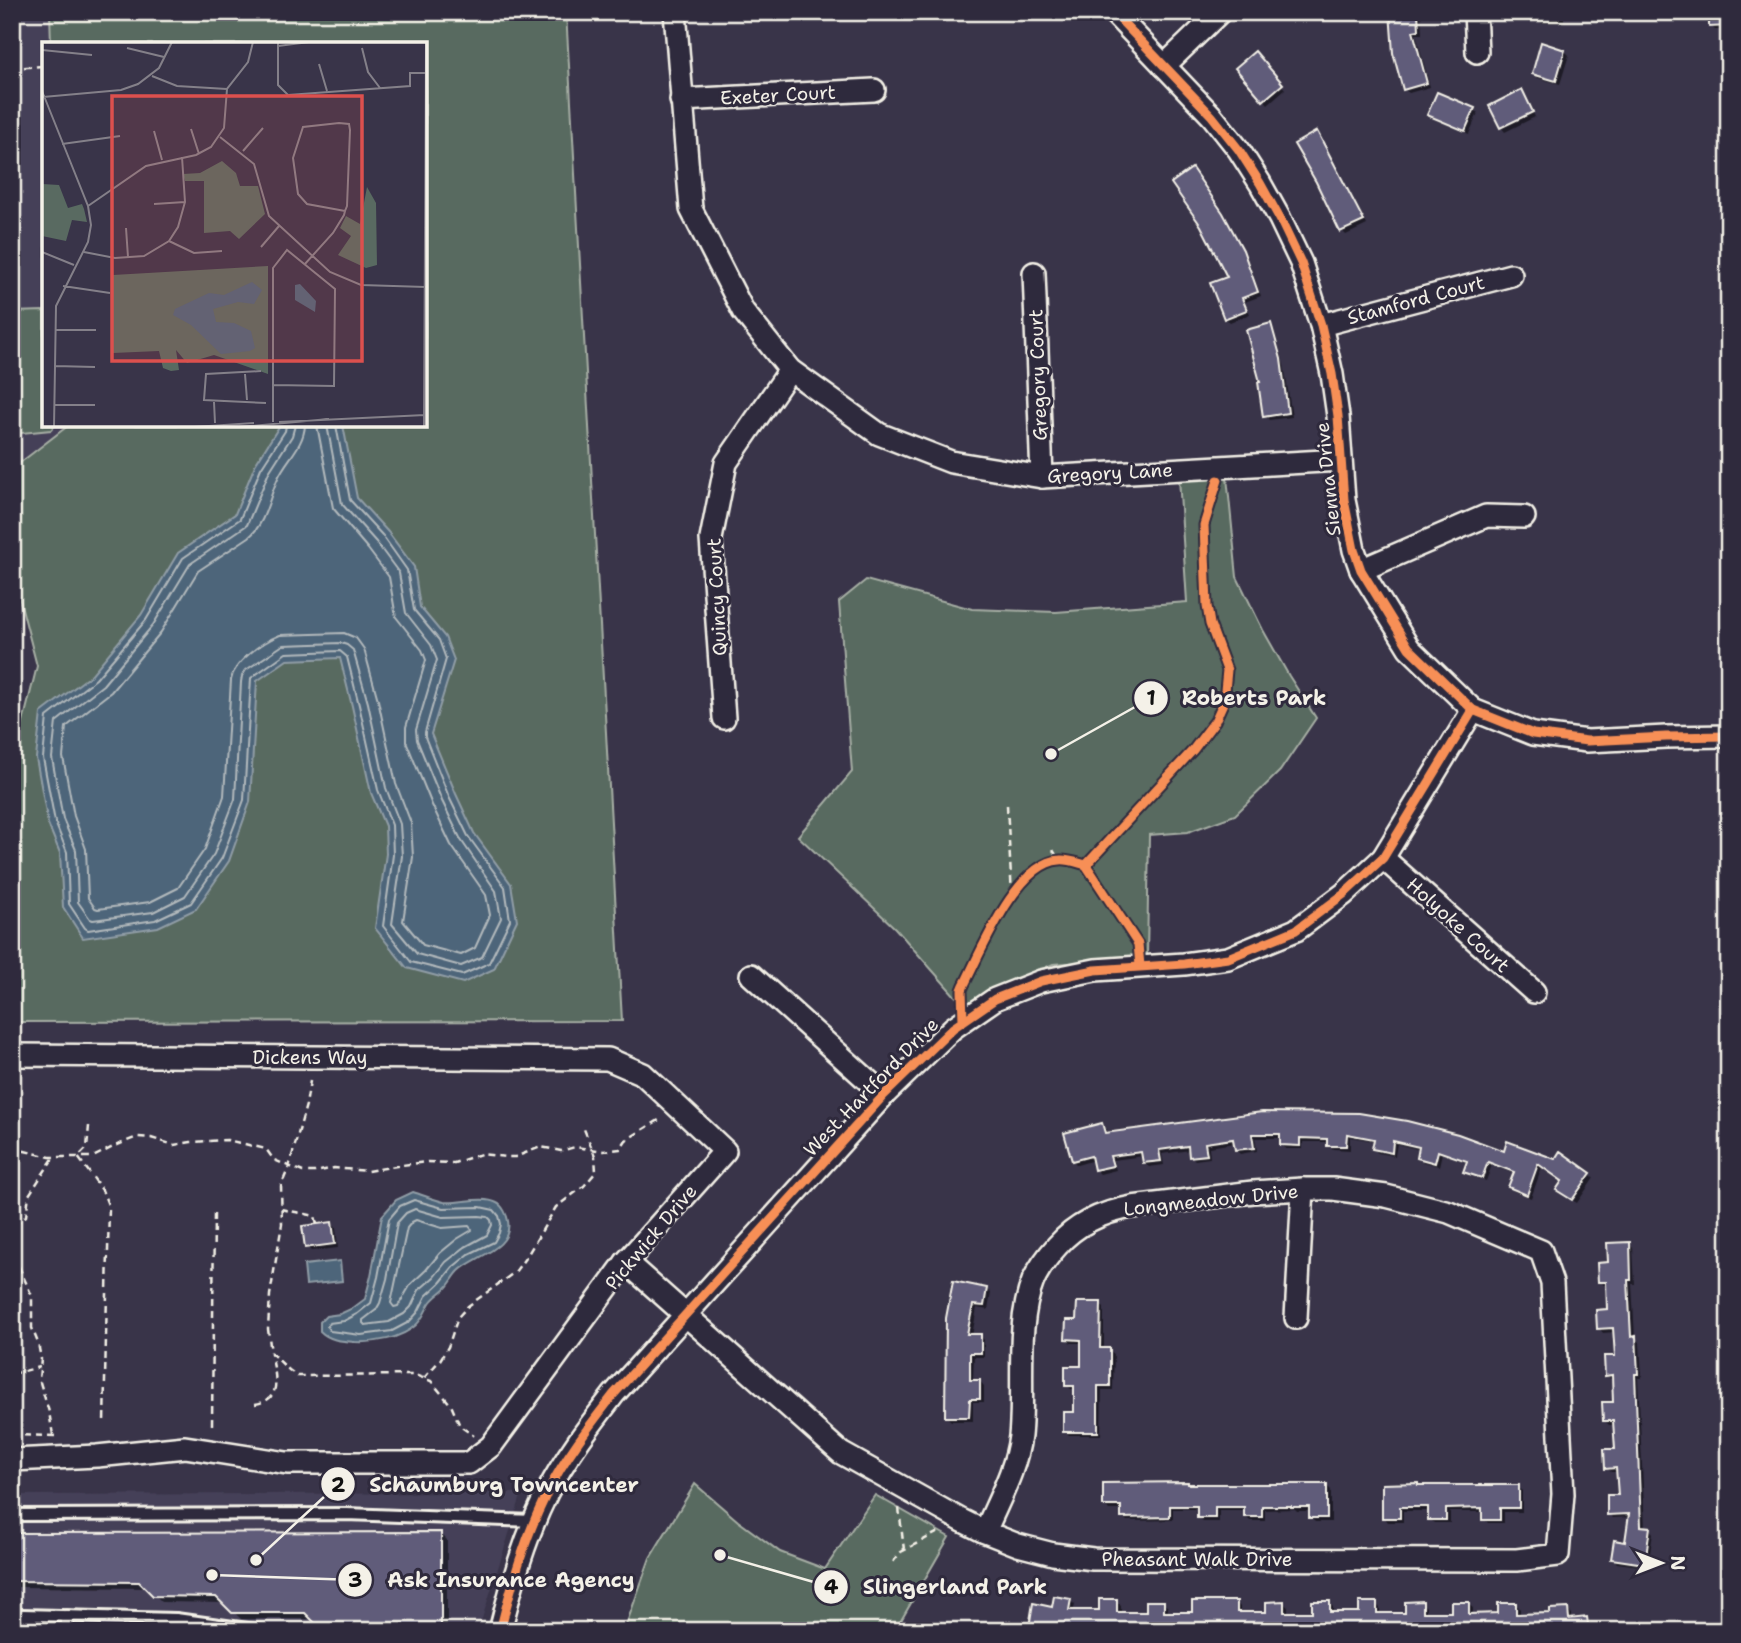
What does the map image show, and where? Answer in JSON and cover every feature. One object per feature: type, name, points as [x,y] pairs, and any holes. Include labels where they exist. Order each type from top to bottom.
[{"type":"street","name":"Gregory Lane","points":[[675,12],[691,209],[743,311],[790,370],[878,434],[951,462],[1042,477],[1341,460]]},
{"type":"street","name":"Sienna Drive","points":[[1113,12],[1212,116],[1239,150],[1280,219],[1301,263],[1321,325],[1332,374],[1349,528],[1361,570],[1409,648],[1474,710],[1533,734],[1587,741],[1729,736]]},
{"type":"street","points":[[1164,66],[1220,12]]},
{"type":"street","points":[[1475,12],[1477,52]]},
{"type":"street","name":"Exeter Court","points":[[681,100],[874,90]]},
{"type":"street","name":"Gregory Court","points":[[1034,274],[1042,477]]},
{"type":"street","name":"Stamford Court","points":[[1321,325],[1511,275]]},
{"type":"street","name":"Quincy Court","points":[[724,718],[711,539],[726,463],[790,370]]},
{"type":"street","points":[[1361,570],[1486,516],[1524,517]]},
{"type":"street","name":"West Hartford Drive","points":[[500,1631],[534,1521],[548,1490],[586,1429],[614,1394],[884,1095],[953,1028],[995,999],[1041,981],[1095,970],[1228,958],[1296,930],[1344,894],[1383,858],[1474,710]]},
{"type":"street","name":"Holyoke Court","points":[[1383,858],[1534,992]]},
{"type":"street","points":[[751,975],[884,1095]]},
{"type":"street","name":"Dickens Way","points":[[12,1055],[608,1059]]},
{"type":"street","name":"Pickwick Drive","points":[[491,1446],[626,1262],[725,1151],[643,1074],[608,1059]]},
{"type":"street","points":[[1296,1318],[1303,1189]]},
{"type":"street","name":"Longmeadow Drive","points":[[985,1532],[1017,1453],[1023,1329],[1033,1281],[1044,1262],[1066,1236],[1094,1218],[1115,1210],[1252,1192],[1333,1189],[1386,1196],[1449,1212],[1541,1251]]},
{"type":"street","name":"Pheasant Walk Drive","points":[[626,1262],[841,1453],[961,1520],[1018,1545],[1053,1554],[1093,1559],[1517,1560],[1558,1555],[1563,1494],[1552,1283],[1541,1251]]},
{"type":"street","points":[[12,1460],[97,1456],[186,1447],[287,1463],[469,1464],[491,1446]]},
{"type":"lane","points":[[12,1515],[347,1514],[534,1521]]},
{"type":"lane","points":[[12,1616],[176,1619],[262,1631]]},
{"type":"lane","points":[[67,1616],[67,1631]]},
{"type":"path","points":[[12,68],[42,66]]},
{"type":"path","points":[[1007,805],[1009,900]]},
{"type":"path","points":[[1053,850],[1059,860]]},
{"type":"path","points":[[1047,863],[1070,861]]},
{"type":"path","points":[[1009,900],[1024,881]]},
{"type":"path","points":[[255,1404],[265,1402],[271,1397],[276,1385],[268,1329],[270,1295],[282,1224],[281,1186],[289,1167],[310,1081]]},
{"type":"path","points":[[12,1148],[54,1157],[93,1157],[137,1137],[174,1145],[227,1140],[266,1149],[274,1160],[303,1171],[315,1172],[334,1168],[367,1171],[415,1163],[454,1163],[481,1154],[515,1157],[541,1147],[561,1150],[575,1147],[604,1151],[620,1149],[626,1140],[659,1120]]},
{"type":"path","points":[[78,1157],[87,1148],[89,1126]]},
{"type":"path","points":[[424,1378],[448,1347],[458,1317],[468,1306],[515,1272],[556,1207],[584,1186],[596,1172],[596,1156],[584,1129]]},
{"type":"path","points":[[53,1435],[39,1379],[38,1343],[32,1328],[32,1296],[19,1267],[13,1234],[19,1222],[26,1216],[29,1195],[54,1157]]},
{"type":"path","points":[[78,1157],[102,1190],[109,1207],[104,1423]]},
{"type":"path","points":[[281,1209],[315,1216],[317,1224]]},
{"type":"path","points":[[212,1425],[214,1213]]},
{"type":"path","points":[[271,1353],[297,1376],[415,1375],[424,1378],[431,1381],[451,1405],[460,1426],[491,1446]]},
{"type":"path","points":[[12,1374],[40,1367]]},
{"type":"path","points":[[12,1435],[60,1436]]},
{"type":"path","points":[[896,1484],[904,1550]]},
{"type":"path","points":[[893,1562],[904,1550],[961,1520]]},
{"type":"shaded area","points":[[12,12],[50,12],[51,42],[42,42],[42,427],[68,427],[12,507]]},
{"type":"shaded area","points":[[522,1493],[480,1631],[12,1631],[12,1495]]},
{"type":"green space","points":[[50,12],[566,12],[622,1021],[12,1022],[12,767],[37,666],[12,570],[12,469],[66,427],[427,427],[427,42],[51,42]]},
{"type":"green space","points":[[42,311],[42,427],[53,427],[51,430],[12,434],[12,312]]},
{"type":"green space","points":[[1226,467],[1237,577],[1263,630],[1316,718],[1280,771],[1235,815],[1188,832],[1149,835],[1147,958],[1053,964],[963,1005],[895,928],[798,836],[852,772],[839,602],[866,580],[972,609],[1056,612],[1187,602],[1179,478]]},
{"type":"green space","points":[[695,1484],[780,1552],[825,1569],[875,1495],[949,1537],[899,1624],[911,1631],[624,1631],[650,1558]]},
{"type":"water","points":[[279,427],[343,427],[357,498],[388,532],[414,567],[420,607],[445,637],[454,660],[431,734],[474,833],[511,884],[517,920],[494,969],[463,983],[407,968],[375,928],[386,854],[385,826],[371,793],[340,658],[287,660],[257,681],[250,802],[229,861],[196,909],[158,927],[83,938],[63,907],[60,853],[48,824],[36,758],[41,713],[91,675],[141,615],[178,553],[235,514],[255,465]]},
{"type":"water","points":[[413,1192],[444,1202],[485,1200],[497,1203],[503,1208],[507,1219],[508,1231],[505,1239],[459,1271],[432,1301],[418,1323],[403,1334],[379,1341],[362,1342],[328,1337],[320,1331],[320,1322],[326,1316],[340,1314],[365,1299],[382,1216],[396,1200]]},
{"type":"water","points":[[340,1261],[342,1281],[306,1285],[304,1265]]},
{"type":"building","points":[[1390,12],[1418,12],[1419,30],[1413,31],[1427,83],[1403,90],[1393,53]]},
{"type":"building","points":[[1709,12],[1729,12],[1729,26],[1709,27]]},
{"type":"building","points":[[1541,42],[1565,50],[1556,81],[1532,74]]},
{"type":"building","points":[[1255,51],[1283,84],[1263,101],[1235,68]]},
{"type":"building","points":[[1522,89],[1533,112],[1500,128],[1489,106]]},
{"type":"building","points":[[1437,92],[1475,108],[1465,131],[1427,115]]},
{"type":"building","points":[[1317,131],[1364,221],[1340,232],[1294,144]]},
{"type":"building","points":[[1192,168],[1223,213],[1243,250],[1258,292],[1242,298],[1247,310],[1224,319],[1210,283],[1227,277],[1201,226],[1171,183]]},
{"type":"building","points":[[1271,323],[1281,359],[1288,413],[1263,417],[1260,382],[1246,330]]},
{"type":"building","points":[[1262,1112],[1359,1113],[1407,1121],[1458,1134],[1504,1151],[1507,1141],[1555,1159],[1560,1151],[1591,1173],[1572,1200],[1556,1190],[1562,1181],[1538,1164],[1527,1195],[1508,1187],[1514,1172],[1488,1162],[1482,1178],[1463,1172],[1467,1161],[1438,1151],[1435,1163],[1417,1158],[1419,1147],[1393,1141],[1392,1153],[1372,1149],[1374,1139],[1347,1134],[1346,1146],[1327,1146],[1327,1139],[1300,1138],[1300,1146],[1280,1145],[1280,1134],[1252,1134],[1254,1148],[1235,1150],[1233,1139],[1205,1143],[1207,1155],[1189,1157],[1188,1146],[1159,1150],[1161,1161],[1143,1163],[1141,1152],[1110,1156],[1113,1166],[1094,1170],[1091,1156],[1072,1161],[1064,1133],[1102,1123],[1105,1133]]},
{"type":"building","points":[[332,1222],[335,1244],[305,1248],[302,1226]]},
{"type":"building","points":[[1630,1242],[1631,1280],[1628,1280],[1631,1337],[1636,1336],[1641,1526],[1650,1527],[1645,1564],[1611,1559],[1614,1540],[1625,1542],[1629,1514],[1607,1515],[1607,1495],[1618,1495],[1616,1468],[1605,1469],[1604,1449],[1615,1449],[1613,1421],[1603,1421],[1602,1402],[1613,1402],[1612,1375],[1605,1376],[1604,1356],[1615,1356],[1613,1328],[1597,1329],[1596,1310],[1607,1309],[1606,1282],[1598,1282],[1597,1263],[1608,1262],[1607,1243]]},
{"type":"building","points":[[953,1281],[987,1288],[984,1306],[973,1305],[967,1334],[981,1334],[981,1353],[970,1353],[970,1380],[980,1380],[980,1399],[970,1399],[969,1417],[945,1417],[946,1318]]},
{"type":"building","points":[[1077,1302],[1101,1302],[1100,1348],[1110,1348],[1110,1386],[1098,1386],[1098,1432],[1063,1432],[1063,1412],[1074,1412],[1074,1386],[1065,1386],[1065,1366],[1081,1366],[1081,1340],[1065,1339],[1066,1320],[1076,1320]]},
{"type":"building","points":[[1103,1483],[1327,1484],[1327,1518],[1309,1518],[1309,1507],[1262,1506],[1262,1517],[1244,1517],[1244,1507],[1215,1507],[1215,1518],[1197,1518],[1197,1506],[1170,1506],[1170,1517],[1121,1518],[1121,1506],[1103,1506]]},
{"type":"building","points":[[1382,1484],[1519,1485],[1519,1508],[1500,1508],[1500,1520],[1482,1520],[1482,1508],[1446,1509],[1446,1520],[1428,1520],[1428,1507],[1400,1507],[1400,1518],[1382,1518]]},
{"type":"building","points":[[441,1532],[441,1631],[323,1631],[305,1613],[232,1613],[216,1597],[153,1596],[139,1582],[12,1581],[12,1533]]},
{"type":"building","points":[[1054,1596],[1071,1599],[1069,1610],[1099,1610],[1099,1599],[1117,1599],[1117,1612],[1146,1612],[1146,1601],[1164,1601],[1164,1612],[1192,1612],[1192,1601],[1237,1601],[1237,1612],[1266,1612],[1266,1602],[1284,1601],[1284,1612],[1312,1612],[1312,1601],[1330,1601],[1330,1612],[1359,1612],[1359,1602],[1377,1602],[1377,1613],[1405,1613],[1405,1602],[1423,1601],[1423,1612],[1451,1612],[1451,1602],[1469,1602],[1469,1614],[1498,1613],[1498,1603],[1516,1603],[1516,1614],[1550,1613],[1550,1609],[1568,1608],[1569,1619],[1587,1617],[1589,1631],[1052,1631],[1029,1627],[1033,1603],[1052,1607]]},
{"type":"cycle path","points":[[1113,12],[1212,116],[1239,150],[1280,219],[1301,263],[1321,325],[1332,374],[1344,500],[1354,550],[1361,570],[1409,648],[1473,710],[1533,734],[1587,741],[1729,736]]},
{"type":"cycle path","points":[[1086,865],[1193,750],[1215,721],[1224,701],[1227,670],[1210,624],[1207,606],[1204,525],[1218,480]]},
{"type":"cycle path","points":[[500,1631],[520,1560],[539,1510],[562,1467],[596,1417],[884,1095],[953,1028],[995,999],[1041,981],[1095,970],[1228,958],[1296,930],[1344,894],[1383,858],[1473,710]]},
{"type":"cycle path","points":[[963,1020],[962,990],[1002,911],[1029,876],[1044,865],[1060,860],[1086,865],[1138,944],[1140,966]]},
{"type":"place","name":"Roberts Park","points":[[1051,754]]},
{"type":"place","name":"Slingerland Park","points":[[720,1555]]},
{"type":"place","name":"Schaumburg Towncenter","points":[[256,1560]]},
{"type":"place","name":"Ask Insurance Agency","points":[[212,1575]]}]
